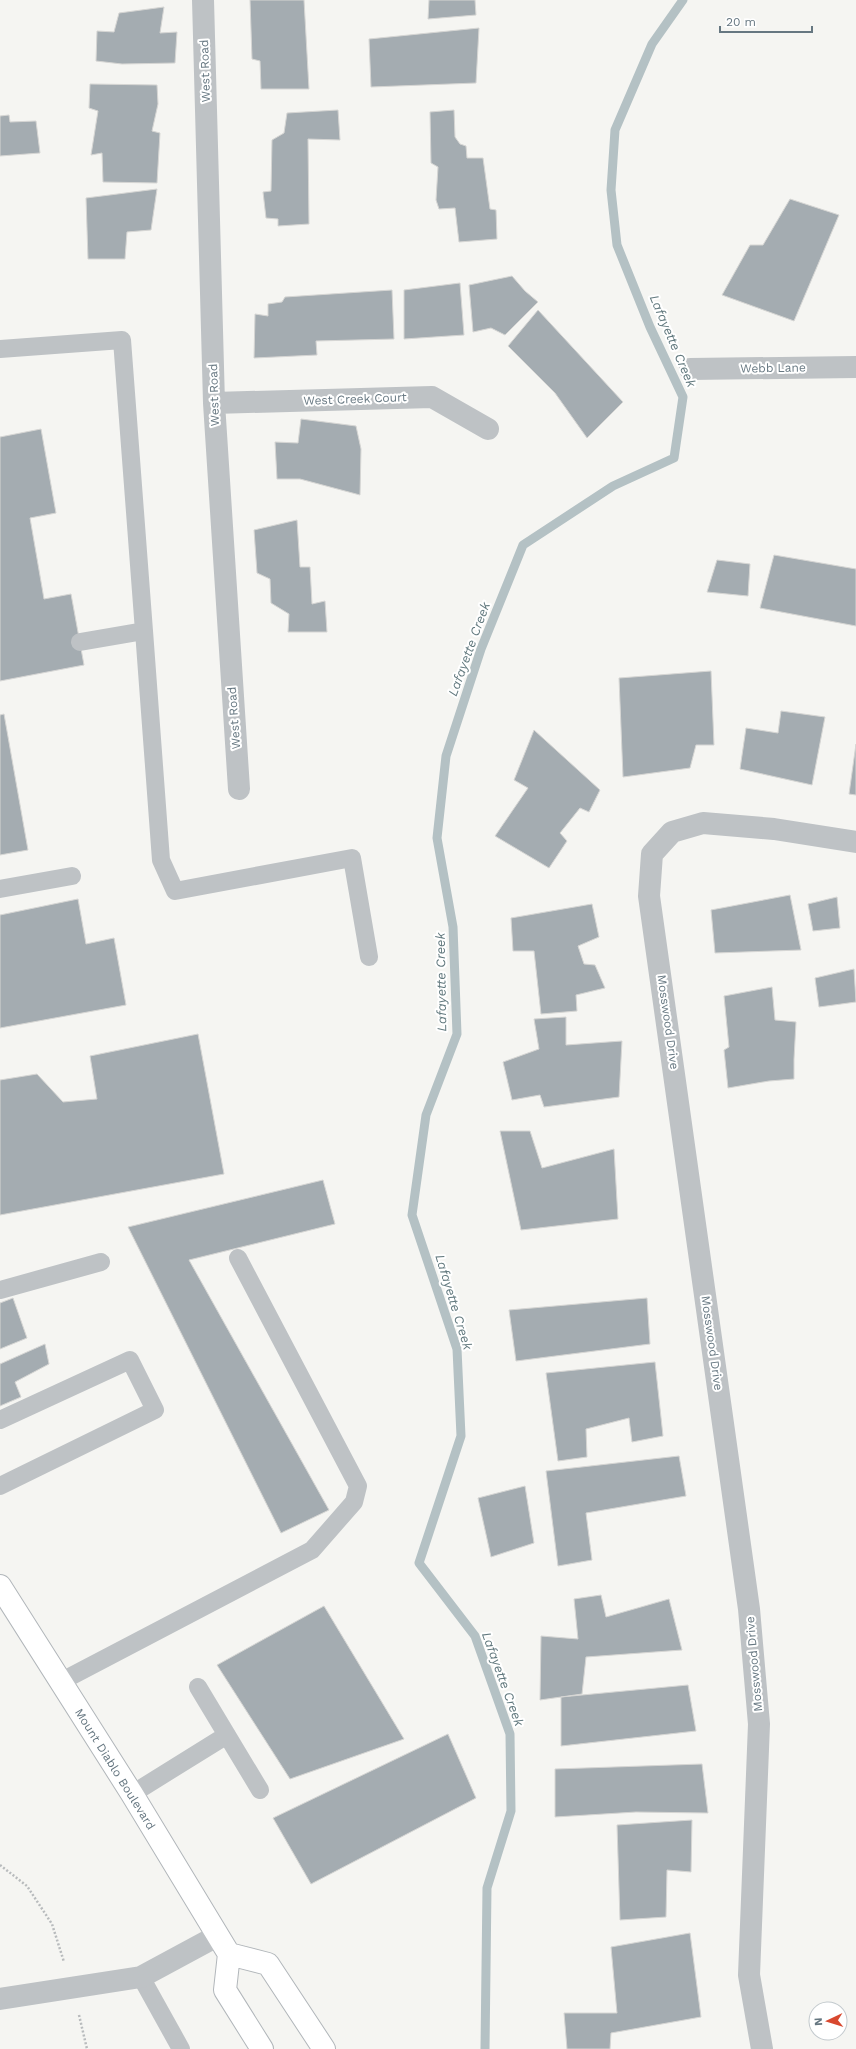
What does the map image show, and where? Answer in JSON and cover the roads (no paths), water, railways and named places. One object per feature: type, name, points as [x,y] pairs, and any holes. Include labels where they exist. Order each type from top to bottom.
[{"type":"main road","name":"Mount Diablo Boulevard","points":[[0,1586],[132,1794],[223,1945]]},
{"type":"main road","points":[[262,2049],[226,1990],[223,1945],[268,1964],[324,2049]]},
{"type":"street","name":"West Road","points":[[203,0],[214,403],[238,789]]},
{"type":"street","name":"Webb Lane","points":[[690,369],[856,367]]},
{"type":"street","name":"West Creek Court","points":[[214,403],[432,397],[488,429]]},
{"type":"street","name":"Mosswood Drive","points":[[762,2049],[749,1975],[759,1724],[749,1609],[649,896],[652,854],[672,832],[703,823],[774,829],[856,842]]},
{"type":"street","points":[[0,1999],[141,1977],[223,1945]]},
{"type":"lane","points":[[0,349],[122,340],[161,860],[175,891],[352,858],[369,957]]},
{"type":"lane","points":[[80,642],[144,631]]},
{"type":"lane","points":[[0,889],[72,876]]},
{"type":"lane","points":[[60,1682],[312,1550],[354,1502],[358,1486],[238,1258]]},
{"type":"lane","points":[[0,1290],[101,1262]]},
{"type":"lane","points":[[0,1420],[130,1360],[155,1410],[0,1486]]},
{"type":"lane","points":[[198,1687],[260,1790]]},
{"type":"lane","points":[[132,1794],[227,1735]]},
{"type":"lane","points":[[141,1977],[181,2049]]},
{"type":"waterway","name":"Lafayette Creek","points":[[485,2049],[487,1888],[511,1811],[510,1734],[475,1636],[419,1563],[461,1436],[457,1349],[412,1215],[426,1115],[457,1034],[453,927],[437,838],[446,756],[481,649],[523,545],[613,486],[674,458],[683,397],[650,327],[617,245],[611,190],[615,130],[652,44],[683,0]]}]
